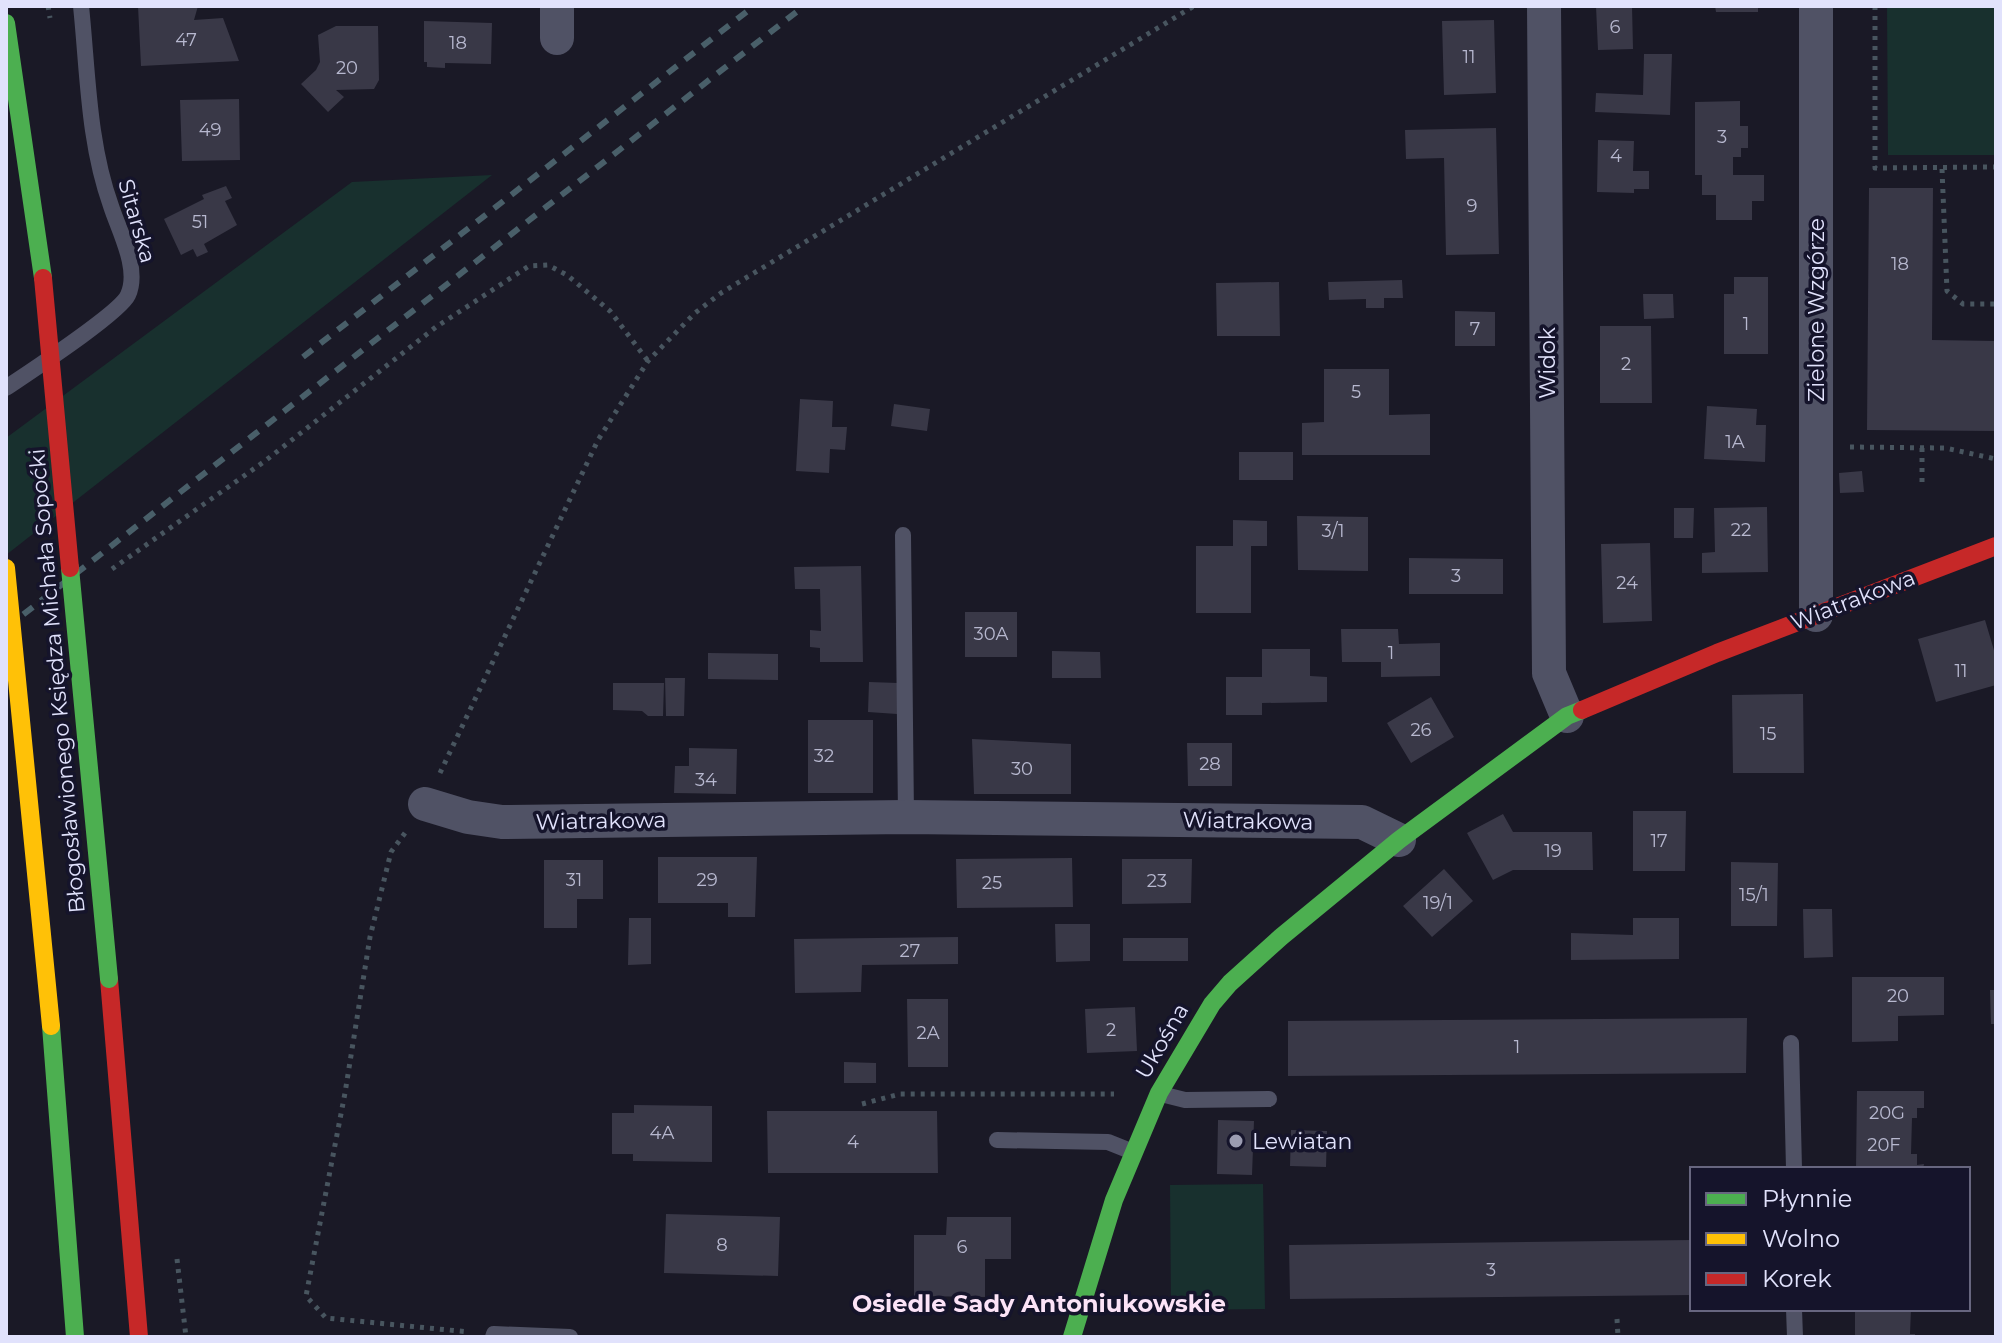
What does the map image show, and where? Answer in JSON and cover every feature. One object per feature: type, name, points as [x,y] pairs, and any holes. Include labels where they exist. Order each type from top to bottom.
[{"type":"street","name":"Widok","points":[[1544,6],[1549,673],[1567,716]]},
{"type":"street","name":"Zielone Wzgórze","points":[[1816,6],[1816,615]]},
{"type":"street","name":"Błogosławionego Księdza Michała Sopoćki","points":[[6,23],[43,278],[109,979],[139,1337]]},
{"type":"street","name":"Wiatrakowa","points":[[425,804],[468,817],[502,822],[906,817],[1362,822],[1399,840],[1567,716],[1996,546]]},
{"type":"street","name":"Błogosławionego Księdza Michała Sopoćki","points":[[6,568],[51,1026],[75,1337]]},
{"type":"street","name":"Ukośna","points":[[1072,1337],[1114,1200],[1159,1093],[1200,1022],[1230,983],[1399,840]]},
{"type":"lane","name":"Sitarska","points":[[6,388],[112,313],[128,296],[131,276],[125,248],[95,156],[81,6]]},
{"type":"lane","points":[[903,535],[906,817]]},
{"type":"lane","points":[[1791,1043],[1794,1167]]},
{"type":"lane","points":[[1159,1093],[1185,1100],[1269,1099]]},
{"type":"lane","points":[[997,1140],[1108,1142],[1134,1153]]},
{"type":"lane","points":[[1794,1311],[1795,1337]]},
{"type":"lane","points":[[494,1336],[570,1337]]},
{"type":"path","points":[[494,1336],[326,1318],[306,1296],[374,923],[391,852],[425,804],[598,440],[648,361],[677,329],[721,293],[1194,6]]},
{"type":"path","points":[[1875,6],[1875,168],[1996,167]]},
{"type":"path","points":[[1942,169],[1947,291],[1963,304],[1996,304]]},
{"type":"path","points":[[111,570],[265,461],[436,327],[529,266],[548,265],[567,275],[610,311],[648,361]]},
{"type":"path","points":[[1845,447],[1945,448],[1996,459]]},
{"type":"path","points":[[1922,448],[1922,488]]},
{"type":"path","points":[[862,1104],[900,1094],[1159,1093]]},
{"type":"path","points":[[1617,1319],[1618,1337]]},
{"type":"green space","points":[[1887,6],[1996,6],[1996,155],[1888,155]]},
{"type":"green space","points":[[492,175],[6,555],[6,438],[352,182]]},
{"type":"green space","points":[[1263,1184],[1265,1309],[1171,1310],[1170,1185]]},
{"type":"building","points":[[138,6],[198,6],[194,20],[223,18],[239,61],[141,66]]},
{"type":"building","points":[[1596,6],[1632,6],[1633,49],[1598,50]]},
{"type":"building","points":[[1715,6],[1758,6],[1758,12],[1716,12]]},
{"type":"building","points":[[1494,20],[1496,93],[1444,95],[1442,21]]},
{"type":"building","points":[[424,21],[492,23],[491,64],[445,63],[445,68],[427,67],[427,62],[424,62]]},
{"type":"building","points":[[336,26],[378,26],[379,80],[374,89],[336,90],[344,97],[328,112],[301,84],[320,62],[318,35]]},
{"type":"building","points":[[1644,54],[1672,54],[1670,115],[1595,112],[1596,93],[1643,95]]},
{"type":"building","points":[[239,99],[240,160],[182,161],[180,100]]},
{"type":"building","points":[[1740,101],[1740,126],[1748,126],[1748,148],[1741,148],[1741,157],[1733,157],[1733,175],[1764,175],[1764,201],[1752,201],[1752,220],[1716,220],[1716,195],[1702,195],[1702,175],[1695,175],[1695,102]]},
{"type":"building","points":[[1496,128],[1499,254],[1446,255],[1444,158],[1406,159],[1405,130]]},
{"type":"building","points":[[1598,140],[1634,141],[1633,171],[1649,171],[1649,189],[1634,189],[1634,193],[1597,192]]},
{"type":"building","points":[[226,186],[232,198],[225,201],[237,225],[204,244],[208,252],[197,257],[193,249],[181,255],[164,219],[204,199],[202,195]]},
{"type":"building","points":[[1869,188],[1933,188],[1932,340],[1996,341],[1996,431],[1867,430]]},
{"type":"building","points":[[1734,277],[1768,277],[1768,354],[1724,354],[1724,294],[1734,294]]},
{"type":"building","points":[[1402,280],[1403,298],[1384,298],[1384,308],[1366,308],[1366,299],[1329,300],[1328,282]]},
{"type":"building","points":[[1279,282],[1280,336],[1217,336],[1216,283]]},
{"type":"building","points":[[1643,294],[1673,294],[1674,318],[1644,319]]},
{"type":"building","points":[[1455,311],[1495,312],[1495,346],[1455,346]]},
{"type":"building","points":[[1600,326],[1651,326],[1652,403],[1600,403]]},
{"type":"building","points":[[1324,369],[1389,369],[1389,415],[1430,414],[1430,455],[1302,455],[1302,423],[1324,422]]},
{"type":"building","points":[[800,399],[833,401],[832,427],[847,427],[845,450],[830,449],[829,473],[796,471]]},
{"type":"building","points":[[894,404],[930,409],[927,431],[891,426]]},
{"type":"building","points":[[1707,406],[1757,409],[1756,425],[1766,425],[1765,462],[1704,459]]},
{"type":"building","points":[[1239,452],[1293,452],[1293,480],[1239,480]]},
{"type":"building","points":[[1862,471],[1864,492],[1840,493],[1839,473]]},
{"type":"building","points":[[1767,507],[1768,572],[1702,573],[1702,553],[1715,552],[1714,508]]},
{"type":"building","points":[[1674,508],[1694,508],[1693,538],[1674,538]]},
{"type":"building","points":[[1297,516],[1368,517],[1368,571],[1298,570]]},
{"type":"building","points":[[1233,520],[1267,521],[1267,546],[1251,546],[1251,613],[1196,613],[1196,546],[1233,546]]},
{"type":"building","points":[[1650,543],[1652,621],[1603,623],[1601,544]]},
{"type":"building","points":[[1409,558],[1503,559],[1503,594],[1409,594]]},
{"type":"building","points":[[861,566],[863,662],[820,662],[820,648],[810,647],[810,630],[821,631],[820,589],[795,589],[794,567]]},
{"type":"building","points":[[965,612],[1017,612],[1017,657],[965,657]]},
{"type":"building","points":[[1985,620],[1996,657],[1996,685],[1936,702],[1918,639]]},
{"type":"building","points":[[1341,629],[1398,629],[1399,644],[1440,643],[1440,676],[1381,677],[1381,662],[1342,662]]},
{"type":"building","points":[[1262,649],[1310,649],[1310,676],[1327,677],[1327,702],[1262,703],[1262,715],[1226,715],[1226,677],[1262,677]]},
{"type":"building","points":[[1052,651],[1100,652],[1101,678],[1052,678]]},
{"type":"building","points":[[708,653],[778,654],[778,680],[708,679]]},
{"type":"building","points":[[665,678],[685,678],[684,716],[666,716]]},
{"type":"building","points":[[869,682],[898,683],[897,714],[868,712]]},
{"type":"building","points":[[613,683],[664,683],[663,716],[648,716],[642,711],[613,710]]},
{"type":"building","points":[[1803,694],[1804,773],[1733,773],[1732,695]]},
{"type":"building","points":[[1431,697],[1454,737],[1411,763],[1387,723]]},
{"type":"building","points":[[808,720],[873,720],[873,793],[808,793]]},
{"type":"building","points":[[972,739],[1071,744],[1071,794],[974,794]]},
{"type":"building","points":[[1187,743],[1232,743],[1232,786],[1188,786]]},
{"type":"building","points":[[689,748],[737,749],[736,794],[674,793],[675,766],[689,766]]},
{"type":"building","points":[[1633,811],[1686,811],[1685,871],[1633,871]]},
{"type":"building","points":[[1503,814],[1513,832],[1592,832],[1593,870],[1513,870],[1493,880],[1467,833]]},
{"type":"building","points":[[658,857],[757,857],[755,917],[728,917],[728,903],[658,903]]},
{"type":"building","points":[[1072,858],[1073,907],[957,908],[956,859]]},
{"type":"building","points":[[1122,859],[1192,859],[1191,903],[1122,904]]},
{"type":"building","points":[[544,860],[603,860],[603,899],[577,899],[577,928],[544,928]]},
{"type":"building","points":[[1731,862],[1778,863],[1777,926],[1731,926]]},
{"type":"building","points":[[1444,869],[1473,901],[1432,937],[1403,906]]},
{"type":"building","points":[[1803,909],[1832,909],[1833,957],[1804,958]]},
{"type":"building","points":[[629,918],[651,918],[651,964],[628,965]]},
{"type":"building","points":[[1633,918],[1679,918],[1679,959],[1571,960],[1571,933],[1633,935]]},
{"type":"building","points":[[1055,924],[1090,924],[1090,961],[1056,962]]},
{"type":"building","points":[[958,937],[958,964],[862,965],[861,992],[795,993],[794,939]]},
{"type":"building","points":[[1123,938],[1188,938],[1188,961],[1123,961]]},
{"type":"building","points":[[1852,977],[1944,977],[1944,1015],[1898,1016],[1898,1041],[1852,1042]]},
{"type":"building","points":[[1990,990],[1996,990],[1996,1024],[1991,1024]]},
{"type":"building","points":[[907,999],[948,999],[948,1067],[908,1067]]},
{"type":"building","points":[[1135,1007],[1137,1051],[1087,1053],[1085,1009]]},
{"type":"building","points":[[1747,1018],[1746,1073],[1288,1076],[1288,1021]]},
{"type":"building","points":[[844,1062],[876,1063],[876,1083],[844,1083]]},
{"type":"building","points":[[1857,1091],[1924,1091],[1924,1108],[1917,1108],[1917,1118],[1912,1118],[1911,1154],[1917,1154],[1917,1165],[1924,1164],[1923,1167],[1856,1167]]},
{"type":"building","points":[[634,1105],[712,1106],[712,1162],[633,1161],[633,1154],[612,1154],[612,1113],[634,1113]]},
{"type":"building","points":[[767,1111],[937,1111],[938,1173],[768,1173]]},
{"type":"building","name":"Lewiatan","points":[[1218,1120],[1254,1121],[1252,1175],[1217,1174]]},
{"type":"building","points":[[1291,1130],[1327,1131],[1326,1167],[1290,1166]]},
{"type":"building","points":[[666,1214],[780,1217],[778,1276],[664,1273]]},
{"type":"building","points":[[947,1217],[1011,1217],[1011,1259],[985,1259],[985,1297],[914,1296],[914,1235],[946,1235]]},
{"type":"building","points":[[1690,1240],[1690,1295],[1290,1299],[1289,1245]]},
{"type":"building","points":[[1855,1311],[1911,1311],[1910,1334],[1915,1334],[1915,1337],[1855,1337]]},
{"type":"railway","points":[[303,357],[754,6]]},
{"type":"railway","points":[[6,628],[804,6]]},
{"type":"traffic: fast","points":[[6,23],[43,278]]},
{"type":"traffic: fast","points":[[70,568],[109,979]]},
{"type":"traffic: fast","points":[[1072,1337],[1114,1200],[1159,1093],[1212,1004],[1230,983],[1281,937],[1399,840],[1567,716],[1582,710]]},
{"type":"traffic: fast","points":[[51,1026],[75,1337]]},
{"type":"traffic: jam","points":[[43,278],[70,568]]},
{"type":"traffic: jam","points":[[1582,710],[1717,653],[1996,546]]},
{"type":"traffic: jam","points":[[109,979],[139,1337]]},
{"type":"traffic: slow","points":[[6,568],[51,1026]]},
{"type":"place","name":"Lewiatan","points":[[1236,1141]]},
{"type":"district","name":"Osiedle Sady Antoniukowskie","points":[[1039,1303]]}]
